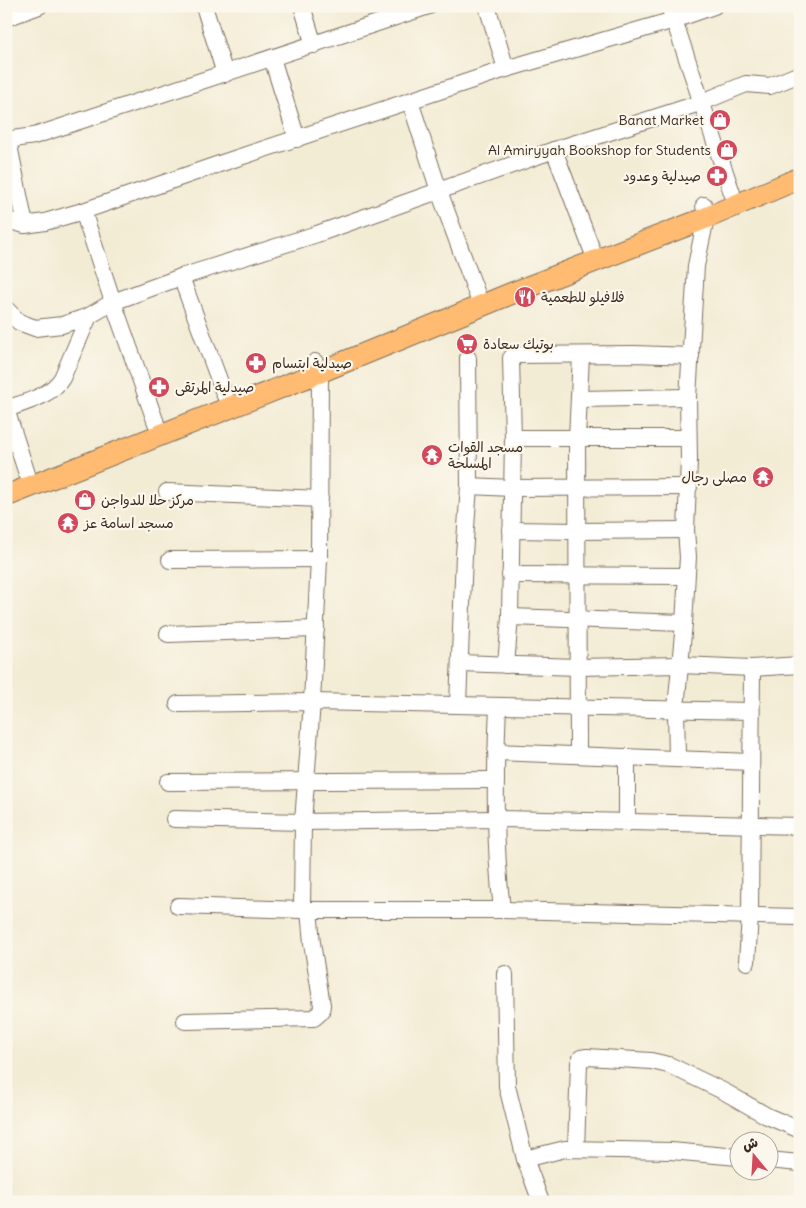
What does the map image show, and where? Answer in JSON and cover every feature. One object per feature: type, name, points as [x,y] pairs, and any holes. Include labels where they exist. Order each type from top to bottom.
[{"type":"main road","points":[[6,482],[225,396],[318,367],[510,294],[705,211],[732,193],[800,166]]},
{"type":"main road","points":[[6,496],[318,367],[478,297],[592,250],[800,178]]},
{"type":"street","points":[[6,18],[39,6]]},
{"type":"street","points":[[204,6],[225,74]]},
{"type":"street","points":[[302,6],[314,45]]},
{"type":"street","points":[[25,224],[7,140],[34,136],[429,6]]},
{"type":"street","points":[[486,6],[506,69]]},
{"type":"street","points":[[6,220],[25,224],[45,222],[83,211],[671,13],[714,6]]},
{"type":"street","points":[[671,13],[732,193]]},
{"type":"street","points":[[272,58],[296,139]]},
{"type":"street","points":[[6,310],[19,322],[35,328],[62,325],[89,316],[113,302],[181,277],[317,234],[554,150],[700,102],[746,84],[770,86],[800,74]]},
{"type":"street","points":[[410,101],[439,191],[478,297]]},
{"type":"street","points":[[554,150],[592,250]]},
{"type":"street","points":[[83,211],[156,423]]},
{"type":"street","points":[[677,758],[676,708],[681,665],[688,557],[686,530],[689,486],[688,397],[696,266],[705,211]]},
{"type":"street","points":[[181,277],[225,396]]},
{"type":"street","points":[[27,474],[6,409],[45,394],[56,387],[62,378],[89,316]]},
{"type":"street","points":[[506,665],[510,617],[513,438],[511,358],[514,355],[634,354],[691,356]]},
{"type":"street","points":[[578,755],[577,438],[581,355]]},
{"type":"street","points":[[458,704],[464,555],[469,486],[468,358]]},
{"type":"street","points":[[185,1021],[314,1018],[321,1012],[322,1004],[306,910],[303,822],[312,702],[319,559],[318,367]]},
{"type":"street","points":[[579,399],[688,397]]},
{"type":"street","points":[[513,438],[688,438]]},
{"type":"street","points":[[469,486],[512,488],[689,486]]},
{"type":"street","points":[[167,492],[320,499]]},
{"type":"street","points":[[511,530],[686,530]]},
{"type":"street","points":[[170,560],[319,559]]},
{"type":"street","points":[[510,575],[686,576]]},
{"type":"street","points":[[510,617],[684,623]]},
{"type":"street","points":[[168,634],[316,629]]},
{"type":"street","points":[[460,663],[578,667],[681,665],[752,668],[800,665]]},
{"type":"street","points":[[747,962],[750,916],[752,668]]},
{"type":"street","points":[[178,704],[312,702],[751,711]]},
{"type":"street","points":[[498,706],[496,780],[498,875],[502,910]]},
{"type":"street","points":[[496,752],[751,762]]},
{"type":"street","points":[[627,757],[627,823]]},
{"type":"street","points":[[168,782],[496,780]]},
{"type":"street","points":[[174,819],[303,822],[497,819],[800,826]]},
{"type":"street","points":[[178,906],[306,910],[502,910],[800,917]]},
{"type":"street","points":[[505,974],[507,1086],[525,1159],[541,1202]]},
{"type":"street","points":[[576,1149],[579,1064],[581,1058],[587,1057],[651,1061],[669,1065],[725,1092],[767,1116],[800,1130]]},
{"type":"street","points":[[525,1159],[565,1149],[671,1151],[728,1156]]},
{"type":"street","points":[[778,1161],[800,1163]]},
{"type":"place","name":"Banat Market","points":[[720,120]]},
{"type":"place","name":"Al Amiryyah Bookshop for Students","points":[[727,150]]},
{"type":"place","name":"صيدلية وعدود","points":[[717,176]]},
{"type":"place","name":"فلافيلو للطعمية","points":[[525,297]]},
{"type":"place","name":"بوتيك سعادة","points":[[467,344]]},
{"type":"place","name":"صيدلية ابتسام","points":[[256,363]]},
{"type":"place","name":"صيدلية المرتقى","points":[[159,387]]},
{"type":"place","name":"مسجد القوات المسلحة","points":[[432,455]]},
{"type":"place","name":"مصلى رجال","points":[[763,477]]},
{"type":"place","name":"مركز حلا للدواجن","points":[[85,500]]},
{"type":"place","name":"مسجد اسامة عز","points":[[68,523]]}]
